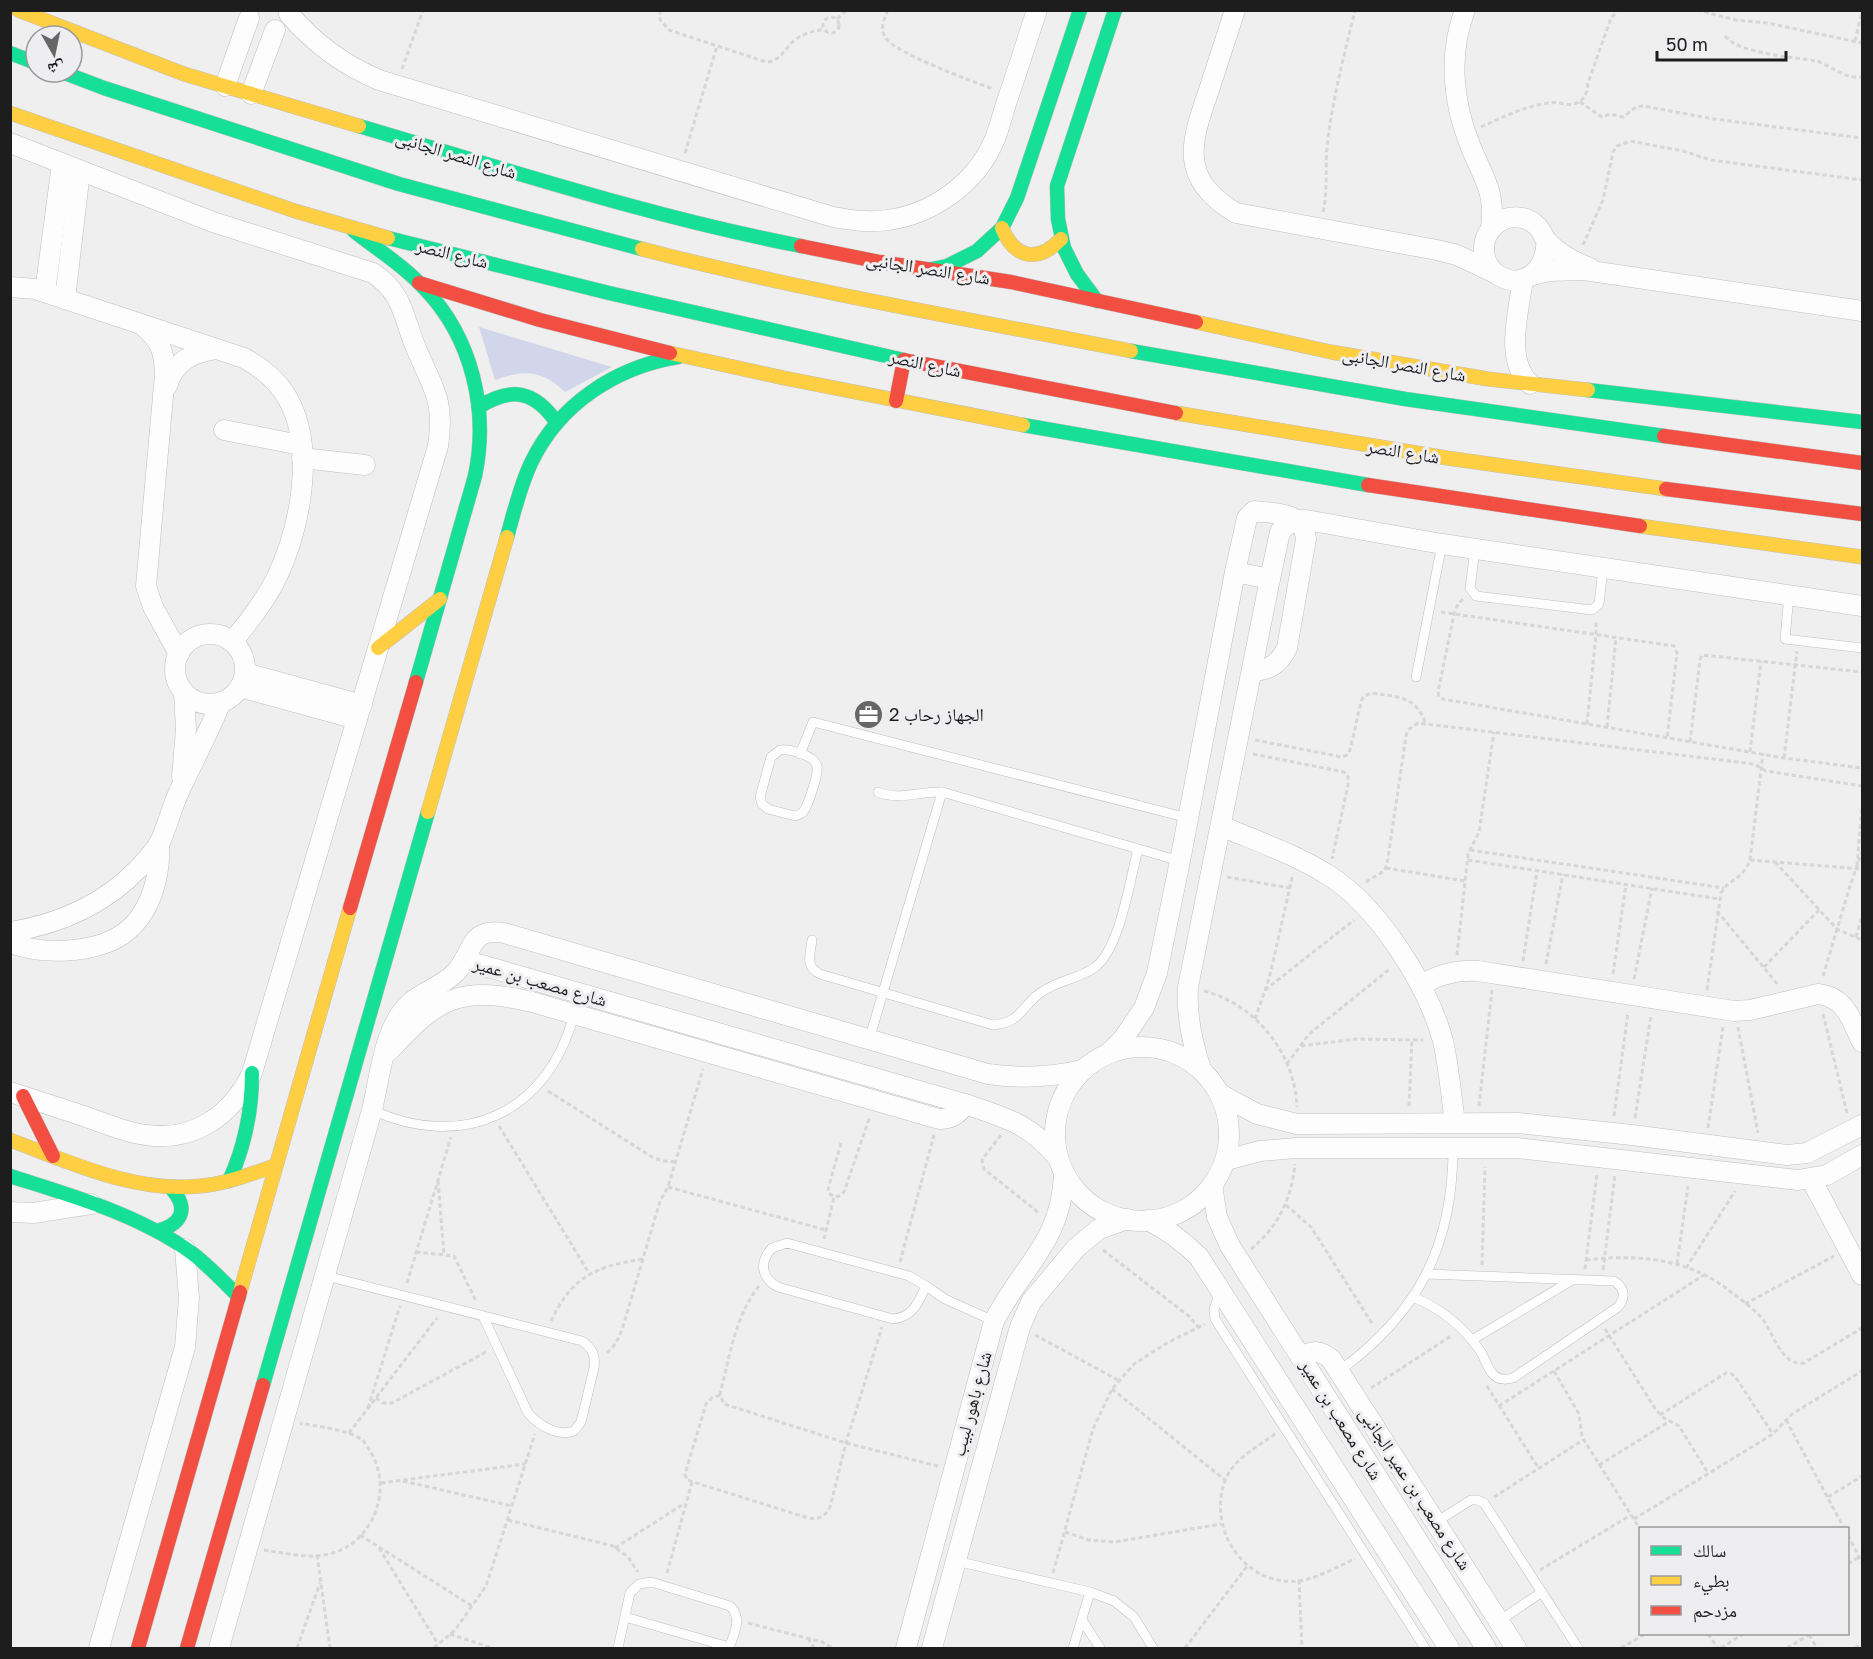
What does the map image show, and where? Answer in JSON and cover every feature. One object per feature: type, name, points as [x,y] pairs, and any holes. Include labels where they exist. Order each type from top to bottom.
[{"type":"main road","name":"شارع النصر الجانبى","points":[[18,10],[184,75],[589,194],[684,220],[814,250],[1011,282],[1331,352],[1488,379],[1863,422]]},
{"type":"main road","points":[[928,270],[947,266],[977,251],[1002,228],[1017,198],[1080,10]]},
{"type":"main road","points":[[1096,301],[1077,276],[1060,239],[1056,213],[1057,186],[1114,10]]},
{"type":"main road","points":[[84,79],[399,184],[599,239],[802,286],[1133,351],[1405,399],[1684,440],[1863,462]]},
{"type":"main road","name":"شارع النصر","points":[[10,113],[90,143],[350,228],[684,311],[904,360],[1144,408],[1395,451],[1669,491],[1863,514]]},
{"type":"main road","points":[[138,1648],[440,599],[477,465],[480,446],[479,407],[472,370],[457,334],[436,302],[419,283],[350,228]]},
{"type":"main road","points":[[1002,228],[1004,237],[1010,245],[1027,255],[1046,252],[1060,239]]},
{"type":"main road","points":[[419,283],[541,320],[689,357],[896,401],[1351,483],[1863,557]]},
{"type":"main road","points":[[187,1648],[517,501],[532,460],[557,423],[586,394],[621,372],[660,358],[689,357]]},
{"type":"main road","points":[[896,401],[904,360]]},
{"type":"main road","points":[[479,407],[490,399],[502,395],[529,396],[541,402],[557,423]]},
{"type":"main road","points":[[378,648],[440,599]]},
{"type":"main road","points":[[229,1181],[248,1129],[252,1101],[252,1073]]},
{"type":"main road","points":[[17,1094],[53,1156]]},
{"type":"main road","points":[[10,1140],[133,1182],[171,1188],[191,1188],[229,1181],[275,1166]]},
{"type":"main road","points":[[10,1176],[126,1216],[157,1231],[212,1270],[239,1297]]},
{"type":"main road","points":[[157,1231],[167,1230],[176,1224],[181,1215],[182,1205],[179,1195],[171,1188]]},
{"type":"street","points":[[249,14],[260,29],[267,31],[282,27],[289,12],[321,47],[339,60],[358,71],[396,85],[833,217],[860,221],[888,220],[923,210],[962,186],[980,166],[993,142],[1037,10]]},
{"type":"street","points":[[1235,10],[1193,144],[1195,166],[1203,186],[1218,202],[1236,213],[1437,250],[1516,277],[1566,270],[1601,272],[1863,311]]},
{"type":"street","points":[[1465,10],[1456,45],[1457,104],[1492,199],[1485,256],[1489,266],[1516,277],[1539,269],[1545,260],[1546,240]]},
{"type":"street","points":[[225,86],[249,14]]},
{"type":"street","points":[[251,94],[274,30]]},
{"type":"street","points":[[10,144],[213,222],[362,268],[383,280],[399,299],[416,349],[432,381],[438,397],[441,430],[252,1073],[235,1102],[210,1123],[187,1132],[162,1137],[129,1132],[17,1094]]},
{"type":"street","points":[[65,299],[66,207],[71,167]]},
{"type":"street","points":[[1488,185],[1497,197],[1521,217],[1537,225],[1546,240],[1576,261],[1601,272]]},
{"type":"street","points":[[45,292],[66,207]]},
{"type":"street","points":[[1437,250],[1462,246],[1488,233],[1499,221],[1510,217],[1521,217]]},
{"type":"street","points":[[1488,379],[1497,370],[1505,352],[1516,277]]},
{"type":"street","points":[[1516,277],[1514,351],[1519,370],[1530,384]]},
{"type":"street","points":[[10,287],[45,292],[244,358],[258,365],[279,386],[294,413],[299,428],[301,451],[298,512],[285,557],[264,600],[232,642]]},
{"type":"street","points":[[140,323],[155,336],[164,354],[164,398],[146,586],[153,607],[180,654]]},
{"type":"street","points":[[164,398],[170,376],[180,362],[197,352],[216,349]]},
{"type":"street","points":[[224,430],[301,451],[365,465]]},
{"type":"street","points":[[1298,520],[1285,526],[1280,532],[1188,987],[1187,1004],[1191,1037],[1201,1069],[1220,1094],[1225,1107],[1229,1127],[1226,1160],[1212,1185],[1191,1206],[1177,1213],[1148,1220],[1127,1219],[1111,1215],[1084,1198],[1061,1166],[1055,1126],[1058,1111],[1072,1082],[1083,1070],[1110,1052],[1135,1024],[1152,991],[1174,892],[1235,572],[1247,518],[1251,513],[1254,511],[1285,515],[1298,520],[1442,544],[1863,606]]},
{"type":"street","points":[[1252,671],[1274,666],[1282,658],[1287,648],[1306,539],[1306,532],[1298,520]]},
{"type":"street","points":[[1235,572],[1270,579]]},
{"type":"street","points":[[178,794],[186,748],[184,692],[176,673],[180,654],[185,645],[203,636],[213,634],[232,642],[243,656],[242,680],[230,698],[221,702],[201,703],[184,692]]},
{"type":"street","points":[[242,680],[359,712]]},
{"type":"street","points":[[10,932],[58,921],[103,898],[134,873],[159,843],[178,794],[221,702]]},
{"type":"street","points":[[1204,735],[1237,743]]},
{"type":"street","points":[[1221,826],[1296,858],[1329,875],[1367,909],[1404,957],[1421,986],[1443,1042],[1455,1122]]},
{"type":"street","points":[[10,943],[38,950],[63,951],[94,946],[122,934],[142,912],[152,893],[158,873],[159,843]]},
{"type":"street","points":[[1174,892],[1206,898]]},
{"type":"street","name":"شارع مصعب بن عمير","points":[[1061,1166],[1038,1136],[1012,1120],[964,1104],[464,960],[474,940],[494,931],[988,1074],[1007,1077],[1046,1077],[1083,1070]]},
{"type":"street","points":[[219,1648],[326,1276],[372,1110],[389,1035],[404,1009],[421,995],[452,976],[464,960]]},
{"type":"street","points":[[1421,986],[1434,978],[1463,970],[1730,1010],[1750,1010],[1818,994],[1830,995],[1839,1000],[1845,1008],[1863,1042]]},
{"type":"street","points":[[385,1055],[413,1024],[444,1002],[483,994],[501,995],[939,1119],[954,1116],[964,1104]]},
{"type":"street","points":[[1110,1052],[1134,1047],[1158,1048],[1174,1052],[1201,1069]]},
{"type":"street","points":[[1220,1094],[1257,1114],[1297,1124],[1518,1122],[1787,1155],[1808,1153],[1857,1128]]},
{"type":"street","points":[[1652,1163],[1655,1138]]},
{"type":"street","points":[[1226,1160],[1260,1151],[1296,1148],[1517,1148],[1798,1180],[1827,1174],[1863,1155]]},
{"type":"street","name":"شارع باهور لبيب","points":[[906,1648],[994,1320],[1047,1241],[1055,1225],[1064,1191],[1061,1166]]},
{"type":"street","points":[[1811,1179],[1863,1275]]},
{"type":"street","name":"شارع مصعب بن عمير","points":[[1212,1185],[1222,1232],[1486,1648]]},
{"type":"street","points":[[10,1212],[33,1213],[93,1204]]},
{"type":"street","name":"شارع باهور لبيب","points":[[932,1648],[1020,1327],[1031,1302],[1076,1248],[1106,1226],[1127,1219]]},
{"type":"street","name":"شارع مصعب بن عمير","points":[[1148,1220],[1184,1242],[1199,1257],[1449,1648]]},
{"type":"street","points":[[99,1648],[185,1347],[189,1298],[185,1249]]},
{"type":"street","name":"شارع مصعب بن عمير الجانبى","points":[[1301,1358],[1313,1352],[1323,1353],[1332,1359],[1516,1648]]},
{"type":"street","points":[[1437,1631],[1464,1613]]},
{"type":"lane","points":[[1416,677],[1442,544]]},
{"type":"lane","points":[[1475,549],[1470,583],[1472,593],[1476,596],[1592,610],[1599,604],[1603,568]]},
{"type":"lane","points":[[1789,595],[1784,638],[1863,648]]},
{"type":"lane","points":[[800,754],[813,722],[1188,818]]},
{"type":"lane","points":[[785,750],[800,754],[814,760],[818,767],[818,774],[805,810],[795,816],[768,809],[762,804],[760,797],[771,757],[785,750]]},
{"type":"lane","points":[[878,792],[895,797],[921,792],[942,792],[1180,861]]},
{"type":"lane","points":[[869,1040],[942,792]]},
{"type":"lane","points":[[813,940],[809,963],[815,972],[993,1025],[1004,1024],[1015,1019],[1038,995],[1056,982],[1094,968],[1108,955],[1115,938],[1137,849]]},
{"type":"lane","points":[[372,1110],[413,1125],[433,1127],[474,1123],[510,1108],[539,1085],[560,1055],[574,1014]]},
{"type":"lane","points":[[1339,1371],[1381,1337],[1413,1297],[1426,1274],[1440,1242],[1450,1200],[1453,1148]]},
{"type":"lane","points":[[926,1286],[915,1308],[909,1314],[901,1318],[885,1317],[778,1287],[766,1277],[763,1270],[766,1254],[779,1244],[787,1243],[916,1279],[945,1299],[994,1320]]},
{"type":"lane","points":[[1413,1297],[1446,1314],[1463,1329],[1491,1373],[1498,1379],[1505,1380],[1513,1378],[1618,1308],[1623,1301],[1624,1293],[1621,1285],[1614,1281],[1426,1274]]},
{"type":"lane","points":[[326,1276],[582,1341],[589,1345],[595,1360],[578,1427],[568,1433],[563,1432],[539,1424],[528,1413],[483,1316]]},
{"type":"lane","points":[[1472,1340],[1579,1280]]},
{"type":"lane","points":[[1221,1291],[1214,1309],[1215,1319],[1425,1648]]},
{"type":"lane","points":[[1436,1522],[1471,1500],[1484,1503],[1578,1648]]},
{"type":"lane","points":[[956,1561],[1090,1592],[1114,1601],[1134,1617],[1153,1648]]},
{"type":"lane","points":[[618,1648],[630,1593],[643,1583],[651,1582],[730,1606],[737,1615],[738,1621],[729,1648],[625,1617]]},
{"type":"lane","points":[[1073,1648],[1090,1592]]},
{"type":"lane","points":[[1499,1621],[1542,1592]]},
{"type":"lane","points":[[1082,1620],[1100,1648]]},
{"type":"path","points":[[396,85],[423,10]]},
{"type":"path","points":[[660,10],[660,20],[669,30],[766,62],[779,59],[796,39],[809,32],[824,29],[827,32],[836,32],[840,25],[837,19]]},
{"type":"path","points":[[837,19],[847,10]]},
{"type":"path","points":[[888,10],[883,31],[890,43],[903,52],[953,74],[1009,95]]},
{"type":"path","points":[[1320,229],[1327,195],[1327,150],[1335,97],[1355,10]]},
{"type":"path","points":[[1466,133],[1523,109],[1550,102],[1570,105],[1580,102],[1587,93],[1588,83],[1611,18],[1619,10]]},
{"type":"path","points":[[1697,10],[1745,22],[1767,23],[1863,43]]},
{"type":"path","points":[[1855,41],[1863,11]]},
{"type":"path","points":[[824,29],[823,25],[827,17],[837,19]]},
{"type":"path","points":[[1725,36],[1734,44],[1747,49],[1817,61],[1842,75],[1863,77]]},
{"type":"path","points":[[679,170],[717,46]]},
{"type":"path","points":[[1580,102],[1602,117],[1610,114],[1623,117],[1636,107],[1643,106],[1714,119],[1863,138]]},
{"type":"path","points":[[1576,261],[1603,200],[1614,152],[1623,142],[1636,142],[1710,160],[1863,180]]},
{"type":"path","points":[[1472,593],[1458,604],[1454,614],[1439,697],[1784,758],[1863,768]]},
{"type":"path","points":[[1587,724],[1596,634],[1596,623],[1592,610]]},
{"type":"path","points":[[1429,611],[1670,644],[1676,649],[1667,738]]},
{"type":"path","points":[[1607,727],[1616,637]]},
{"type":"path","points":[[1784,758],[1798,640]]},
{"type":"path","points":[[1690,742],[1702,655],[1863,672]]},
{"type":"path","points":[[1750,752],[1761,661]]},
{"type":"path","points":[[1237,743],[1342,757],[1350,750],[1363,697],[1371,693],[1408,699],[1422,714],[1425,722]]},
{"type":"path","points":[[1386,868],[1406,736],[1412,725],[1425,722],[1754,764],[1766,771],[1863,786]]},
{"type":"path","points":[[1456,972],[1468,860],[1479,832],[1494,731]]},
{"type":"path","points":[[1237,743],[1344,772],[1348,777],[1329,875]]},
{"type":"path","points":[[1705,1007],[1719,898],[1724,888],[1738,879],[1750,860],[1763,754]]},
{"type":"path","points":[[1857,868],[1863,805]]},
{"type":"path","points":[[1470,850],[1724,888]]},
{"type":"path","points":[[1857,1128],[1818,994],[1863,852]]},
{"type":"path","points":[[1505,855],[1505,866]]},
{"type":"path","points":[[1255,1019],[1265,990],[1296,858]]},
{"type":"path","points":[[1468,860],[1719,898]]},
{"type":"path","points":[[1750,860],[1863,869]]},
{"type":"path","points":[[1775,862],[1837,929],[1863,940]]},
{"type":"path","points":[[1350,892],[1386,868],[1465,881]]},
{"type":"path","points":[[1594,879],[1596,869]]},
{"type":"path","points":[[1520,977],[1537,871]]},
{"type":"path","points":[[1211,874],[1290,888]]},
{"type":"path","points":[[1543,981],[1563,874]]},
{"type":"path","points":[[1611,992],[1626,884]]},
{"type":"path","points":[[1612,1132],[1630,995],[1653,888]]},
{"type":"path","points":[[1265,990],[1367,909]]},
{"type":"path","points":[[1764,968],[1819,910]]},
{"type":"path","points":[[1717,911],[1791,1000]]},
{"type":"path","points":[[1856,937],[1863,916]]},
{"type":"path","points":[[1287,1064],[1321,1023],[1404,957]]},
{"type":"path","points":[[1478,1122],[1494,974]]},
{"type":"path","points":[[1188,987],[1212,993],[1227,1000],[1255,1019],[1268,1032],[1287,1064],[1294,1084],[1297,1124]]},
{"type":"path","points":[[1632,1135],[1653,999]]},
{"type":"path","points":[[1706,1144],[1730,1010]]},
{"type":"path","points":[[1730,1010],[1762,1152]]},
{"type":"path","points":[[1300,1046],[1356,1039],[1412,1039],[1443,1042]]},
{"type":"path","points":[[1408,1123],[1412,1039]]},
{"type":"path","points":[[595,1360],[607,1353],[616,1342],[660,1201],[668,1187],[676,1162],[708,1052]]},
{"type":"path","points":[[539,1085],[652,1157],[676,1162]]},
{"type":"path","points":[[834,1197],[844,1192],[875,1101]]},
{"type":"path","points":[[493,1116],[589,1274]]},
{"type":"path","points":[[897,1273],[939,1119]]},
{"type":"path","points":[[1012,1120],[984,1157],[982,1165],[987,1172],[1055,1225]]},
{"type":"path","points":[[368,1408],[454,1126]]},
{"type":"path","points":[[834,1197],[828,1189],[841,1143]]},
{"type":"path","points":[[1481,1276],[1486,1147]]},
{"type":"path","points":[[1238,1257],[1253,1248],[1266,1235],[1286,1205],[1292,1187],[1296,1148]]},
{"type":"path","points":[[1602,1280],[1605,1258],[1608,1158]]},
{"type":"path","points":[[1579,1280],[1586,1260],[1608,1158]]},
{"type":"path","points":[[1677,1264],[1691,1168]]},
{"type":"path","points":[[1686,1268],[1744,1175]]},
{"type":"path","points":[[438,1180],[444,1254]]},
{"type":"path","points":[[668,1187],[826,1230]]},
{"type":"path","points":[[820,1252],[834,1197]]},
{"type":"path","points":[[1286,1205],[1311,1227],[1381,1337]]},
{"type":"path","points":[[1088,1238],[1190,1317],[1198,1328]]},
{"type":"path","points":[[1745,1304],[1848,1249]]},
{"type":"path","points":[[416,1252],[454,1256],[483,1316]]},
{"type":"path","points":[[1586,1260],[1647,1258],[1677,1264],[1704,1275],[1729,1290],[1760,1316],[1786,1358],[1798,1364],[1804,1363],[1863,1329]]},
{"type":"path","points":[[547,1332],[569,1291],[589,1274],[602,1267],[643,1259]]},
{"type":"path","points":[[1499,1406],[1704,1275]]},
{"type":"path","points":[[766,1277],[748,1299],[738,1326],[720,1395],[724,1404],[846,1443],[954,1470]]},
{"type":"path","points":[[349,1433],[446,1306]]},
{"type":"path","points":[[720,1395],[706,1404],[685,1474],[687,1480],[808,1518],[824,1516],[830,1508],[846,1443],[885,1317]]},
{"type":"path","points":[[1050,1583],[1094,1429],[1112,1389],[1134,1364],[1167,1343],[1215,1319]]},
{"type":"path","points":[[1599,1320],[1660,1415],[1675,1422],[1682,1430],[1708,1474]]},
{"type":"path","points":[[1020,1327],[1118,1380]]},
{"type":"path","points":[[1356,1398],[1463,1329]]},
{"type":"path","points":[[376,1398],[383,1403],[392,1402],[497,1346]]},
{"type":"path","points":[[1545,1356],[1580,1414],[1583,1440],[1640,1527]]},
{"type":"path","points":[[1634,1519],[1773,1434],[1800,1409],[1863,1371]]},
{"type":"path","points":[[1660,1415],[1726,1373],[1732,1374],[1773,1434]]},
{"type":"path","points":[[1482,1379],[1539,1469]]},
{"type":"path","points":[[1112,1389],[1225,1480]]},
{"type":"path","points":[[248,1548],[306,1556],[329,1554],[351,1544],[368,1527],[378,1506],[381,1483],[376,1460],[363,1440],[349,1433],[285,1419]]},
{"type":"path","points":[[1786,1420],[1843,1527]]},
{"type":"path","points":[[1599,1465],[1670,1421]]},
{"type":"path","points":[[434,1648],[450,1634],[486,1586],[539,1424]]},
{"type":"path","points":[[1283,1428],[1237,1461],[1225,1480],[1220,1502],[1221,1524],[1228,1544],[1242,1562],[1261,1574],[1282,1580],[1304,1580],[1365,1555]]},
{"type":"path","points":[[1484,1503],[1583,1440]]},
{"type":"path","points":[[381,1483],[526,1464]]},
{"type":"path","points":[[1827,1497],[1863,1476]]},
{"type":"path","points":[[399,1480],[512,1506]]},
{"type":"path","points":[[664,1586],[692,1482]]},
{"type":"path","points":[[615,1548],[687,1502]]},
{"type":"path","points":[[1531,1576],[1631,1515]]},
{"type":"path","points":[[508,1520],[615,1548],[628,1557],[643,1583]]},
{"type":"path","points":[[1065,1532],[1089,1540],[1114,1542],[1221,1524]]},
{"type":"path","points":[[360,1535],[472,1606]]},
{"type":"path","points":[[1849,1537],[1863,1563]]},
{"type":"path","points":[[378,1547],[438,1644]]},
{"type":"path","points":[[317,1555],[330,1648]]},
{"type":"path","points":[[1849,1563],[1859,1557]]},
{"type":"path","points":[[1185,1648],[1248,1565]]},
{"type":"path","points":[[1299,1580],[1302,1648]]},
{"type":"path","points":[[297,1648],[321,1582]]},
{"type":"path","points":[[738,1621],[822,1642],[832,1648]]},
{"type":"path","points":[[450,1634],[492,1648]]},
{"type":"path","points":[[1621,1648],[1643,1635]]},
{"type":"path","points":[[1709,1635],[1719,1648],[1741,1635]]},
{"type":"path","points":[[1787,1648],[1807,1635]]},
{"type":"path","points":[[808,1638],[814,1648]]},
{"type":"path","points":[[1855,1648],[1863,1644]]},
{"type":"shaded area","points":[[479,327],[612,367],[565,392],[549,379],[532,374],[515,374],[495,380]]},
{"type":"traffic: fast","points":[[932,269],[947,266],[977,251],[1002,228],[1017,198],[1080,10]]},
{"type":"traffic: fast","points":[[1097,301],[1077,274],[1064,248],[1058,219],[1057,186],[1115,10]]},
{"type":"traffic: fast","points":[[10,53],[24,58]]},
{"type":"traffic: fast","points":[[84,80],[399,184],[642,249]]},
{"type":"traffic: fast","points":[[359,126],[634,207],[801,246]]},
{"type":"traffic: fast","points":[[354,231],[408,273],[441,308],[465,352],[478,401],[480,426],[475,476],[416,682]]},
{"type":"traffic: fast","points":[[388,238],[609,293],[904,360]]},
{"type":"traffic: fast","points":[[1131,351],[1405,399],[1664,436]]},
{"type":"traffic: fast","points":[[507,537],[531,463],[543,442],[573,406],[612,379],[633,369],[678,357]]},
{"type":"traffic: fast","points":[[1588,390],[1862,422]]},
{"type":"traffic: fast","points":[[479,407],[502,396],[522,395],[540,404],[557,423]]},
{"type":"traffic: fast","points":[[1023,425],[1368,485]]},
{"type":"traffic: fast","points":[[263,1385],[428,812]]},
{"type":"traffic: fast","points":[[229,1181],[246,1128],[251,1101],[252,1073]]},
{"type":"traffic: fast","points":[[10,1176],[104,1207],[150,1227],[192,1253],[239,1297]]},
{"type":"traffic: fast","points":[[157,1231],[173,1224],[178,1220],[180,1214],[180,1202],[171,1188]]},
{"type":"traffic: slow","points":[[18,10],[184,74],[359,126]]},
{"type":"traffic: slow","points":[[10,113],[295,211],[388,238]]},
{"type":"traffic: slow","points":[[1002,228],[1013,246],[1028,254],[1044,252],[1061,239]]},
{"type":"traffic: slow","points":[[642,249],[824,291],[1131,351]]},
{"type":"traffic: slow","points":[[1196,322],[1331,352],[1488,379],[1588,390]]},
{"type":"traffic: slow","points":[[670,353],[1023,425]]},
{"type":"traffic: slow","points":[[1176,413],[1447,458],[1666,489]]},
{"type":"traffic: slow","points":[[1640,526],[1862,557]]},
{"type":"traffic: slow","points":[[428,812],[507,537]]},
{"type":"traffic: slow","points":[[378,648],[440,599]]},
{"type":"traffic: slow","points":[[240,1292],[350,908]]},
{"type":"traffic: slow","points":[[10,1140],[103,1174],[151,1185],[175,1187],[210,1185],[275,1166]]},
{"type":"traffic: jam","points":[[801,246],[880,262],[1011,282],[1196,322]]},
{"type":"traffic: jam","points":[[419,283],[540,320],[670,353]]},
{"type":"traffic: jam","points":[[904,360],[1176,413]]},
{"type":"traffic: jam","points":[[896,401],[904,360]]},
{"type":"traffic: jam","points":[[1664,436],[1862,463]]},
{"type":"traffic: jam","points":[[1368,485],[1640,526]]},
{"type":"traffic: jam","points":[[1666,489],[1862,514]]},
{"type":"traffic: jam","points":[[350,908],[416,682]]},
{"type":"traffic: jam","points":[[23,1096],[53,1156]]},
{"type":"traffic: jam","points":[[138,1648],[240,1292]]},
{"type":"traffic: jam","points":[[187,1648],[263,1385]]},
{"type":"place","name":"الجهاز رحاب 2","points":[[868,715]]}]
